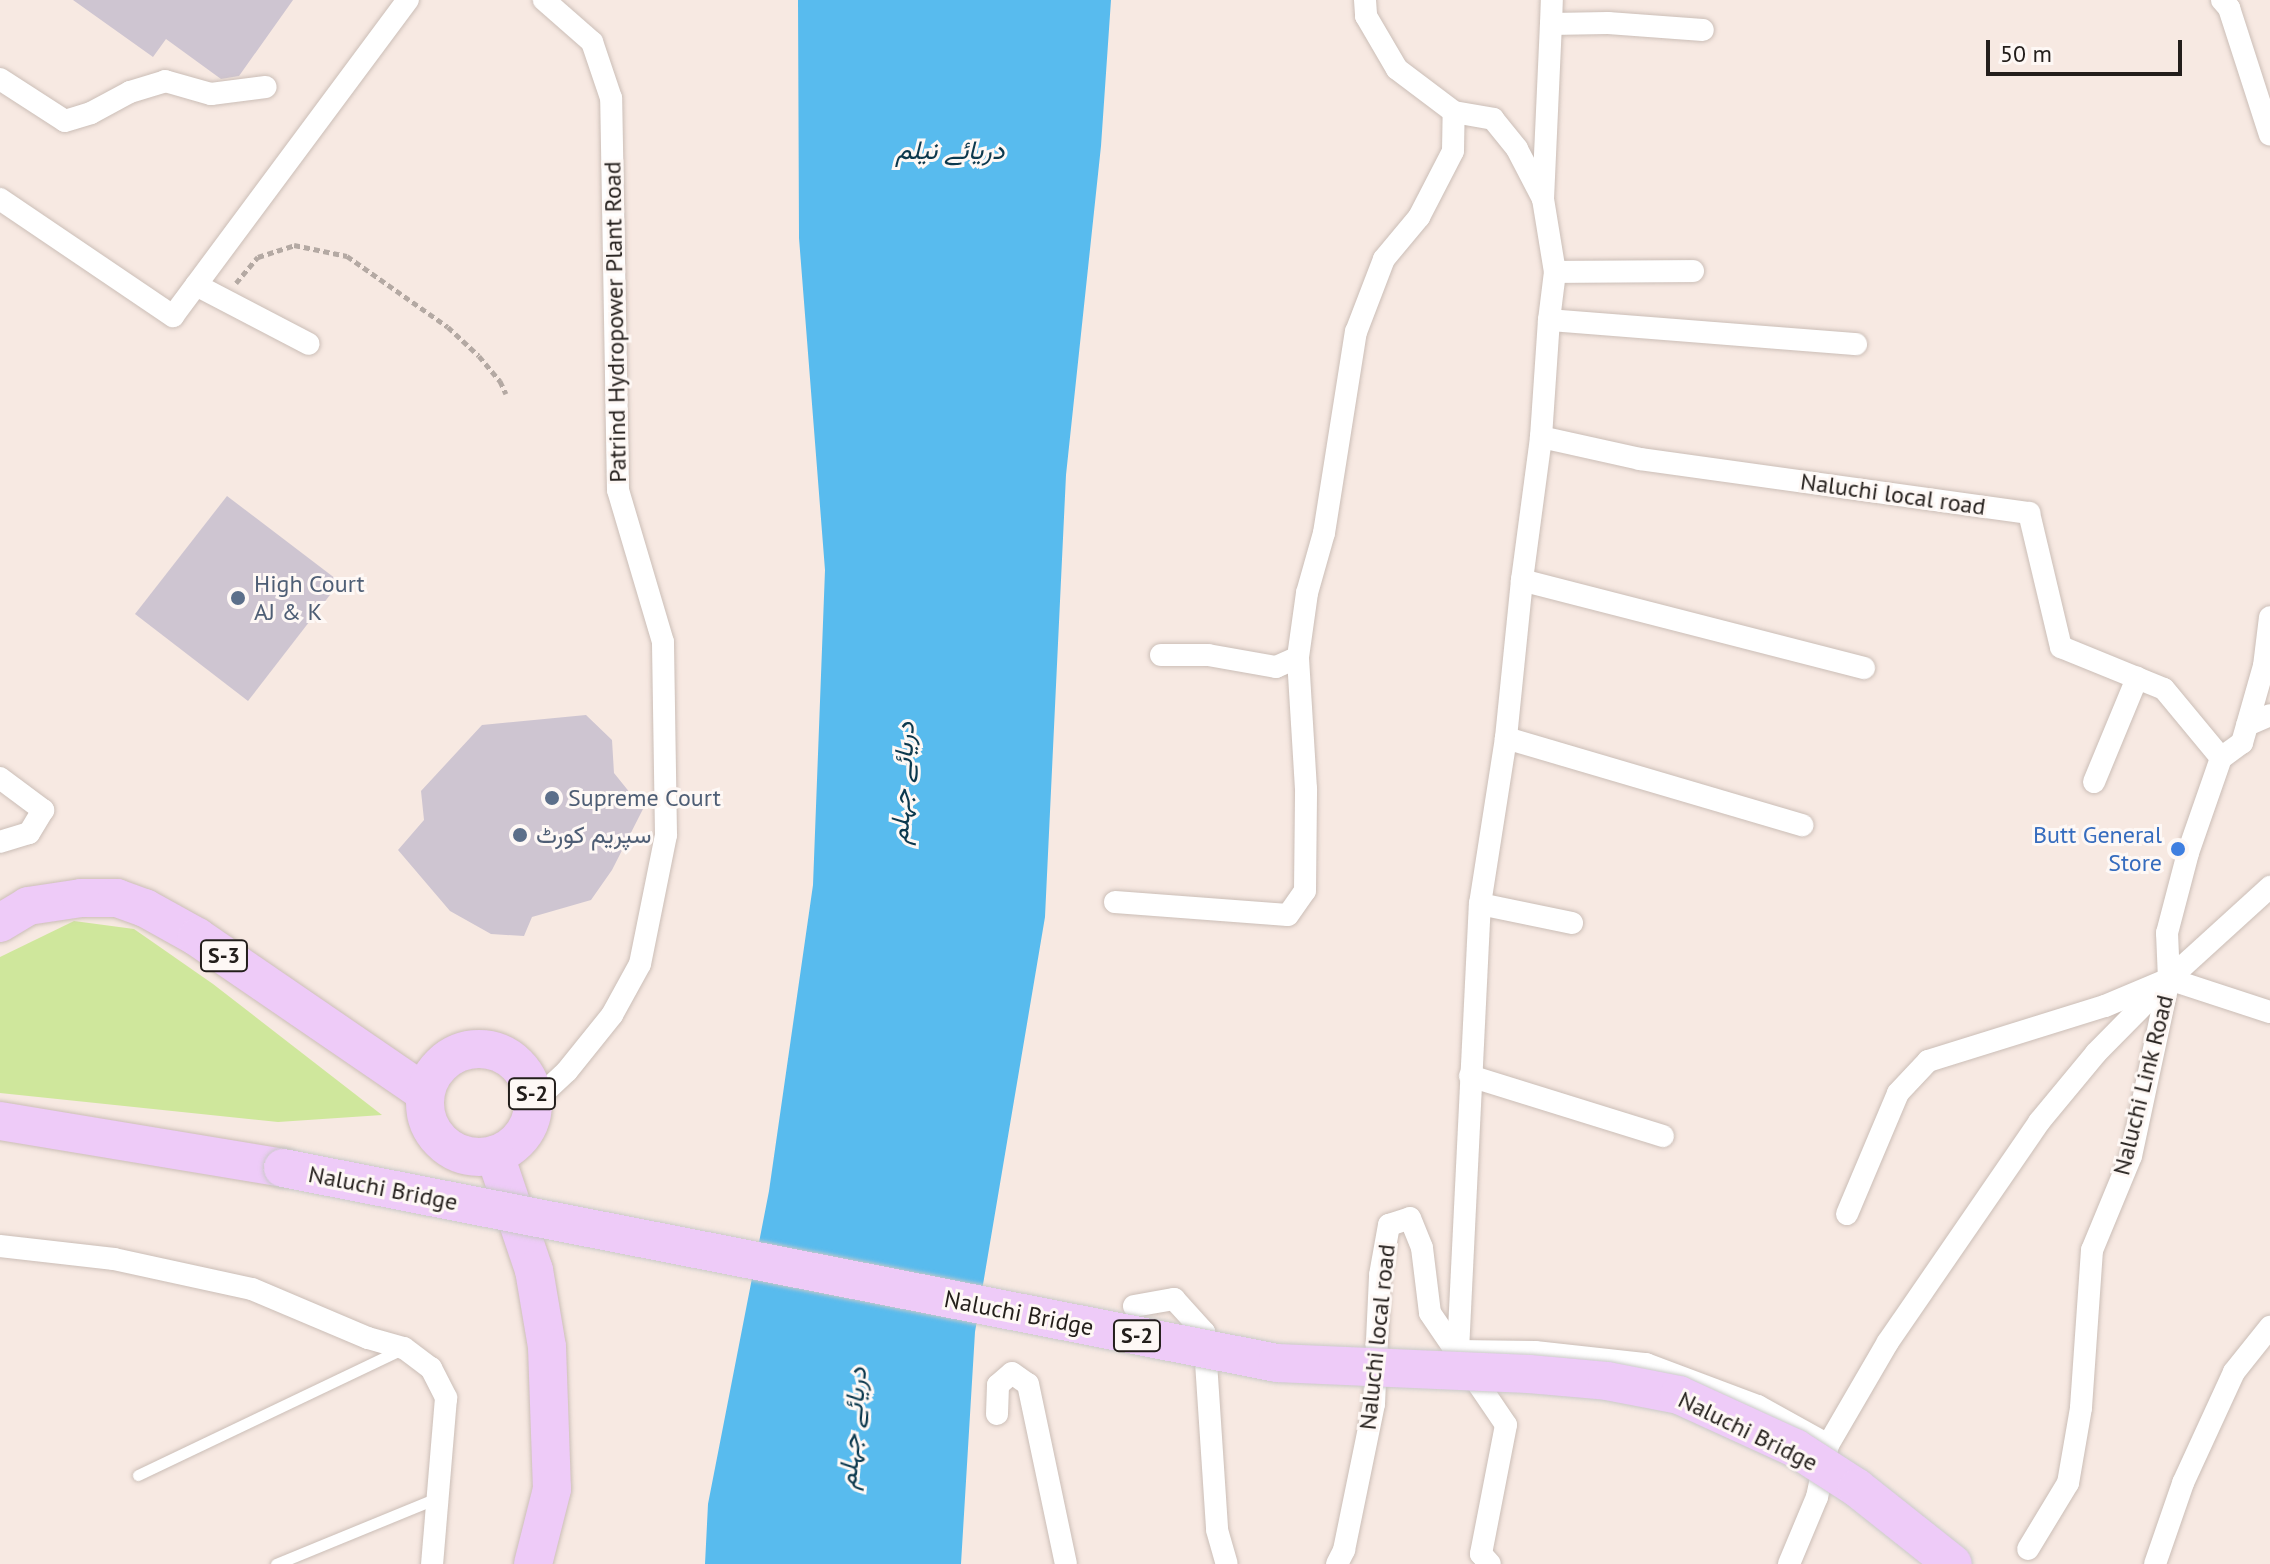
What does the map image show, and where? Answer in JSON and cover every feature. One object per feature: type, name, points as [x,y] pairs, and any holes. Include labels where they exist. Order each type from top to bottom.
[{"type":"highway","name":"S-3","points":[[0,923],[28,906],[81,898],[117,898],[145,908],[197,937],[425,1093]]},
{"type":"highway","name":"S-2","points":[[425,1093],[431,1076],[443,1062],[459,1052],[478,1048],[495,1050],[517,1064],[531,1085],[534,1102],[523,1135],[495,1155]]},
{"type":"highway","points":[[425,1093],[425,1112],[431,1130],[443,1144],[459,1154],[477,1158],[495,1155],[534,1270],[547,1347],[552,1489],[533,1564]]},
{"type":"highway","name":"Naluchi Bridge","points":[[0,1121],[283,1168],[1277,1363],[1545,1375],[1607,1381],[1679,1395],[1795,1448],[1857,1488],[1953,1564]]},
{"type":"street","points":[[0,199],[173,316],[408,0]]},
{"type":"street","name":"Patrind Hydropower Plant Road","points":[[534,1102],[567,1071],[612,1015],[640,964],[654,910],[666,835],[663,642],[618,490],[611,98],[592,42],[544,0]]},
{"type":"street","points":[[1365,0],[1366,16],[1397,69],[1454,112],[1493,119],[1517,149],[1543,199]]},
{"type":"street","points":[[1490,1564],[1481,1554],[1506,1425],[1458,1351],[1480,904],[1506,738],[1541,437],[1555,272],[1543,199],[1552,0]]},
{"type":"street","points":[[2222,0],[2229,8],[2270,135]]},
{"type":"street","points":[[1551,24],[1608,23],[1703,30]]},
{"type":"street","points":[[0,79],[65,121],[91,113],[130,92],[165,81],[211,94],[266,87]]},
{"type":"street","points":[[1115,902],[1288,915],[1305,891],[1306,789],[1298,657],[1307,593],[1324,533],[1356,332],[1384,259],[1419,217],[1453,151],[1454,112]]},
{"type":"street","points":[[1555,272],[1693,271]]},
{"type":"street","points":[[196,285],[309,344]]},
{"type":"street","points":[[1549,320],[1856,344]]},
{"type":"street","name":"Naluchi local road","points":[[1541,437],[1640,459],[2029,513],[2061,647],[2164,689],[2221,758]]},
{"type":"street","points":[[1522,580],[1864,668]]},
{"type":"street","points":[[1789,1564],[1817,1497],[1828,1445],[1888,1342],[2039,1122],[2096,1053],[2169,979],[2167,933],[2188,853],[2221,758],[2242,743],[2264,666],[2270,617]]},
{"type":"street","points":[[1161,655],[1208,655],[1276,667],[1298,657]]},
{"type":"street","points":[[2094,782],[2137,678]]},
{"type":"street","points":[[2247,725],[2270,715]]},
{"type":"street","points":[[1506,738],[1802,825]]},
{"type":"street","points":[[0,778],[43,810],[29,833],[0,842]]},
{"type":"street","name":"Naluchi Link Road","points":[[2028,1549],[2068,1483],[2081,1408],[2092,1250],[2131,1156],[2169,979],[2270,887]]},
{"type":"street","points":[[1480,904],[1572,923]]},
{"type":"street","points":[[1847,1214],[1898,1093],[1928,1061],[2105,1006],[2169,979],[2270,1012]]},
{"type":"street","points":[[1470,1076],[1663,1136]]},
{"type":"street","name":"Naluchi local road","points":[[1337,1564],[1344,1550],[1374,1404],[1380,1275],[1389,1225],[1410,1218],[1422,1248],[1430,1313],[1458,1351]]},
{"type":"street","points":[[0,1246],[114,1259],[252,1289],[368,1338],[404,1348],[431,1368],[446,1398],[432,1564]]},
{"type":"street","points":[[1134,1306],[1174,1299],[1204,1332],[1217,1530],[1227,1564]]},
{"type":"street","points":[[2155,1564],[2183,1483],[2234,1372],[2270,1327]]},
{"type":"street","points":[[1458,1351],[1535,1352],[1646,1364],[1758,1406],[1828,1445]]},
{"type":"street","points":[[997,1414],[998,1385],[1012,1373],[1028,1384],[1066,1564]]},
{"type":"lane","points":[[138,1475],[404,1348]]},
{"type":"lane","points":[[276,1564],[439,1497]]},
{"type":"path","points":[[222,299],[258,257],[294,245],[347,256],[448,327],[479,356],[500,381],[506,394]]},
{"type":"green space","points":[[74,921],[134,929],[213,984],[382,1115],[278,1122],[0,1093],[0,957]]},
{"type":"water","name":"دریائے نیلم","points":[[798,0],[1111,0],[1101,146],[1066,475],[1045,917],[975,1332],[961,1564],[705,1564],[708,1504],[769,1191],[813,885],[825,570],[799,238]]},
{"type":"building","points":[[73,0],[293,0],[239,76],[221,79],[166,39],[153,57]]},
{"type":"building","name":"High Court AJ & K","points":[[227,496],[340,582],[248,701],[135,614]]},
{"type":"building","name":"سپریم کورٹ","points":[[586,715],[612,740],[614,773],[643,809],[612,870],[591,900],[532,917],[524,936],[491,934],[450,911],[398,850],[424,820],[421,791],[482,725]]},
{"type":"place","name":"High Court AJ & K","points":[[238,598]]},
{"type":"place","name":"Supreme Court","points":[[552,798]]},
{"type":"place","name":"سپریم کورٹ","points":[[520,835]]},
{"type":"place","name":"Butt General Store","points":[[2178,849]]},
{"type":"water label","name":"دریائے جہلم","points":[[902,783]]},
{"type":"water label","name":"دریائے جہلم","points":[[852,1428]]}]
